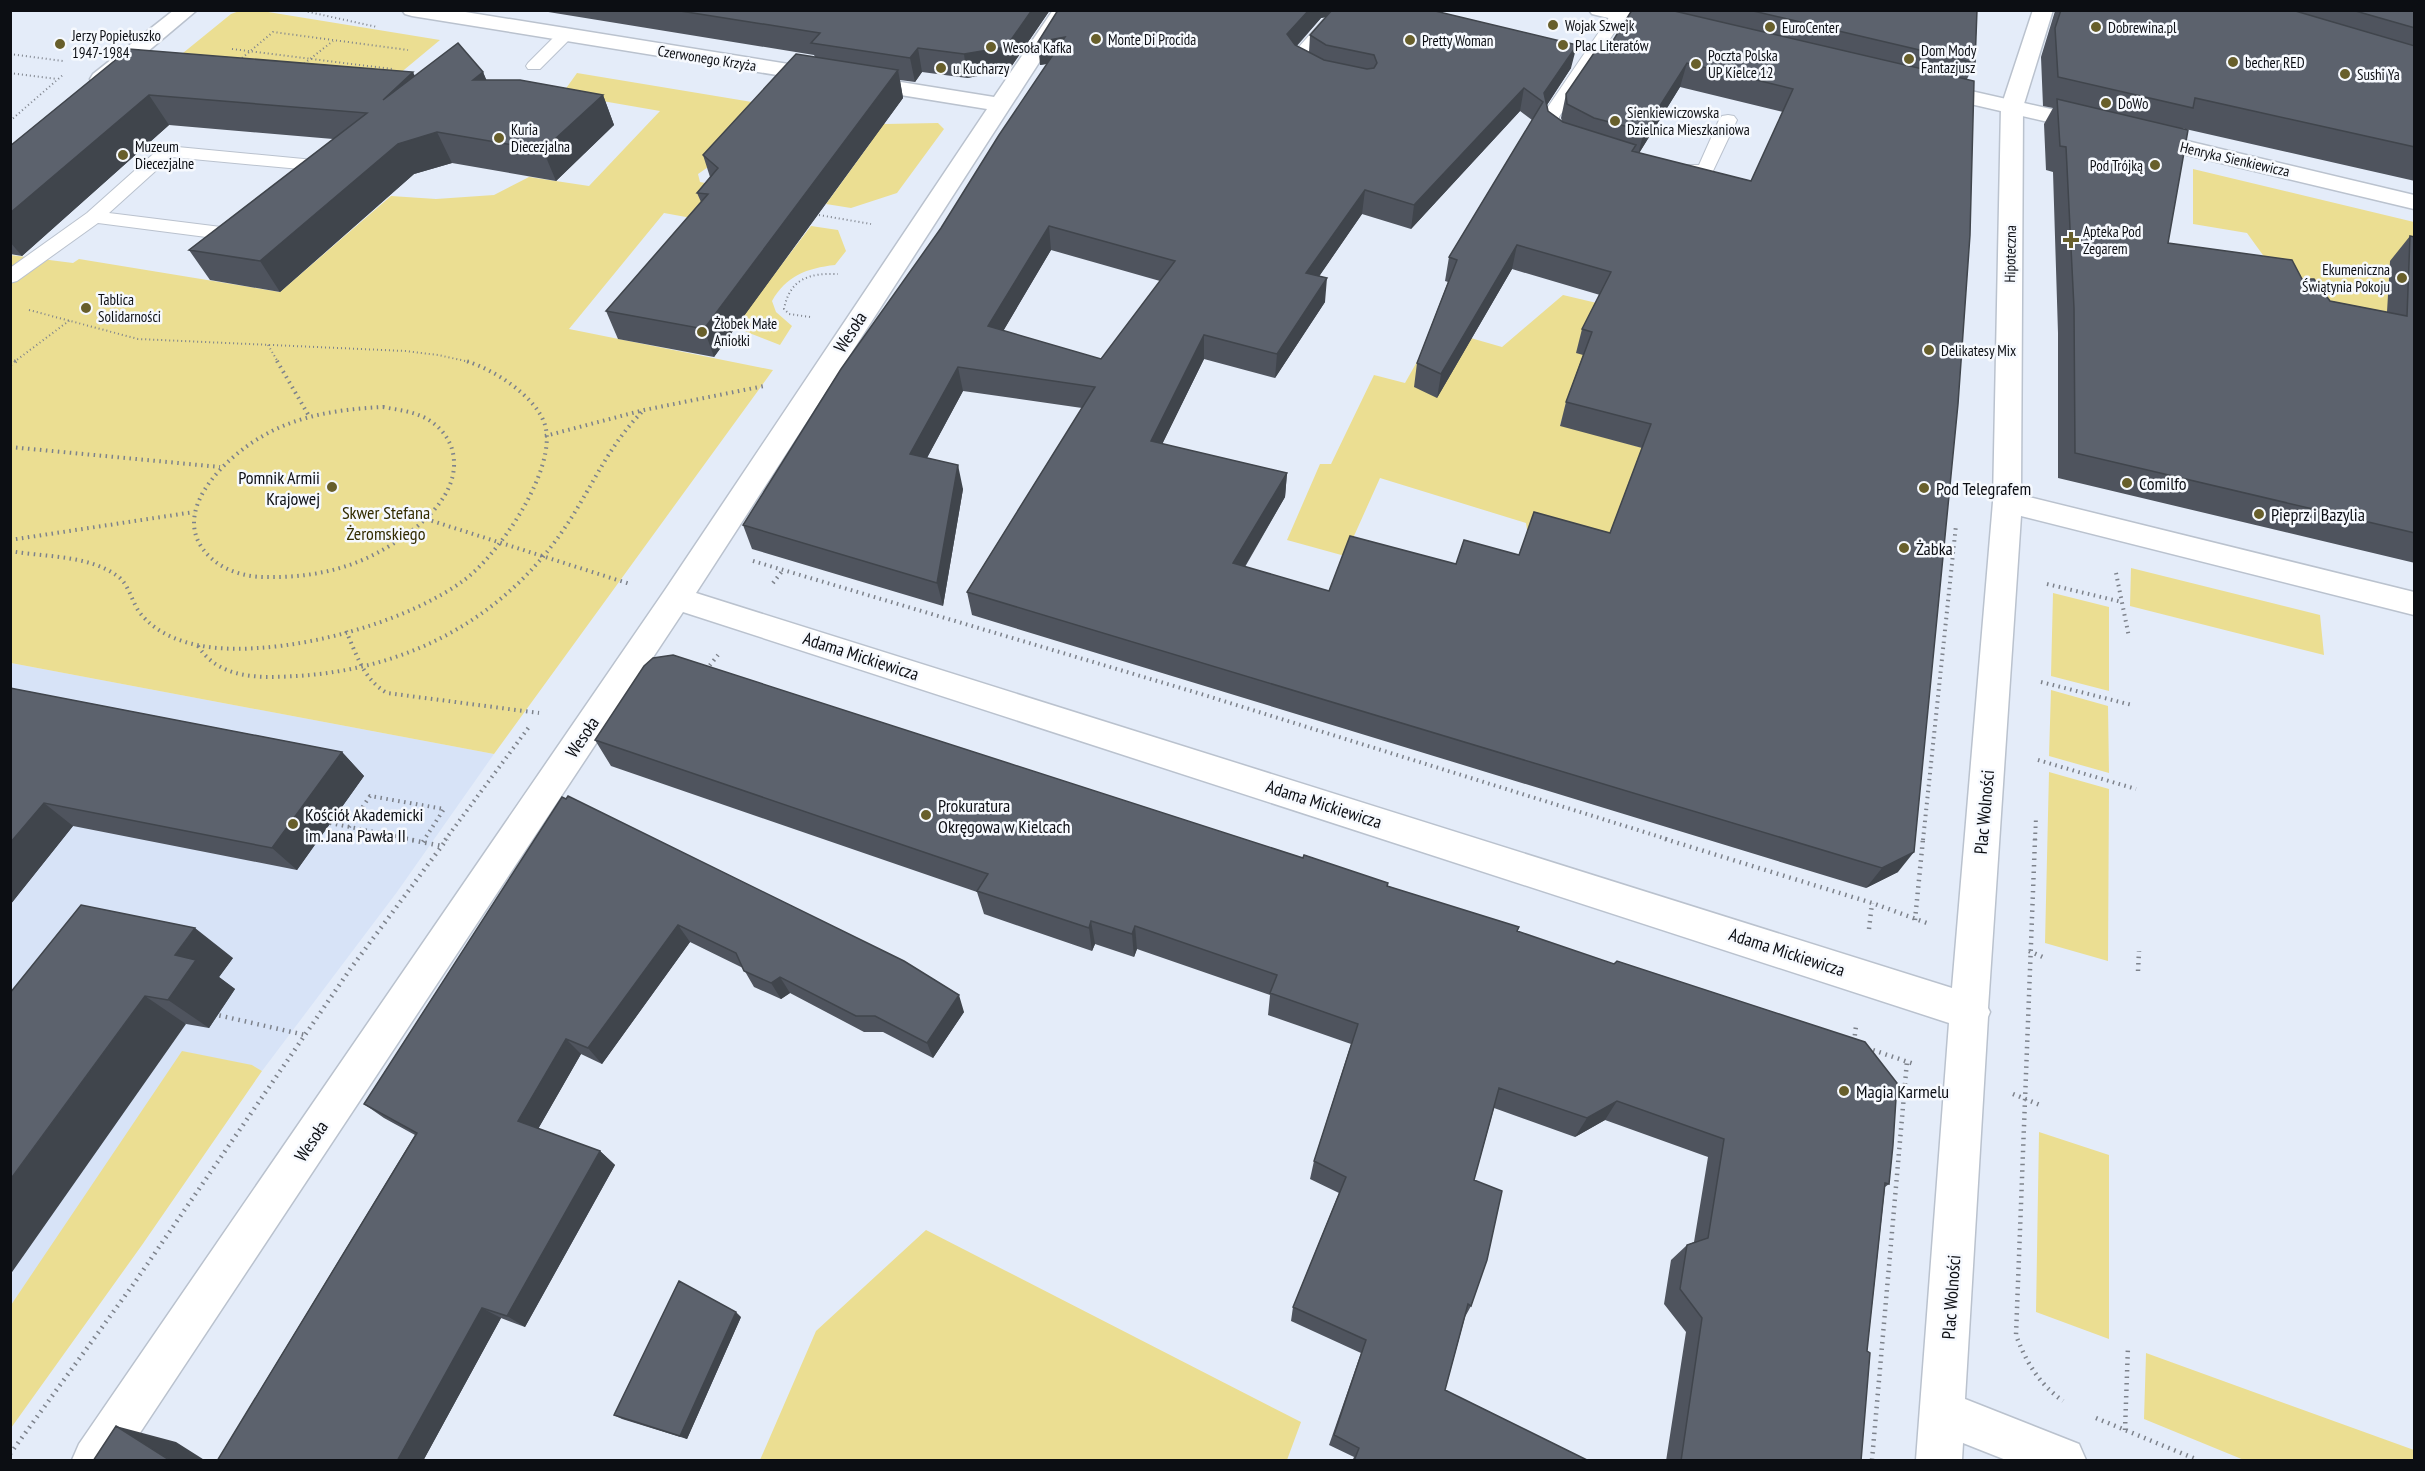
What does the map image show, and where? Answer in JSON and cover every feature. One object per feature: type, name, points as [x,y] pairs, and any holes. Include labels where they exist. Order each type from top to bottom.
[{"type":"street","points":[[90,89],[187,10]]},
{"type":"street","name":"Czerwonego Krzyża","points":[[412,10],[1001,105]]},
{"type":"street","name":"Wesoła","points":[[95,1461],[676,598],[1063,10]]},
{"type":"street","name":"Hipoteczna","points":[[2007,502],[2012,108],[2043,10]]},
{"type":"street","points":[[1613,12],[1687,31]]},
{"type":"street","name":"Henryka Sienkiewicza","points":[[1915,85],[2415,202]]},
{"type":"street","points":[[2007,502],[2415,603]]},
{"type":"street","name":"Plac Wolności","points":[[1940,1461],[1971,1012],[1974,937],[2007,502]]},
{"type":"street","name":"Adama Mickiewicza","points":[[676,598],[1971,1012]]},
{"type":"street","points":[[1943,1413],[2062,1461]]},
{"type":"lane","points":[[1584,147],[1558,136],[1549,124],[1550,117],[1613,12]]},
{"type":"lane","points":[[1327,75],[1303,67],[1296,58],[1329,23]]},
{"type":"lane","points":[[534,66],[565,35]]},
{"type":"lane","points":[[1657,165],[1694,172],[1706,169],[1728,120]]},
{"type":"lane","points":[[10,277],[94,217],[167,151],[314,165],[287,193]]},
{"type":"lane","points":[[94,217],[245,236],[253,227]]},
{"type":"path","points":[[242,58],[273,32],[408,50]]},
{"type":"path","points":[[294,73],[333,40]]},
{"type":"path","points":[[232,49],[392,69]]},
{"type":"path","points":[[10,54],[71,61]]},
{"type":"path","points":[[10,73],[58,79]]},
{"type":"path","points":[[10,121],[63,75]]},
{"type":"path","points":[[819,214],[859,222]]},
{"type":"path","points":[[810,318],[789,314],[784,309],[784,301],[798,280],[818,273],[842,274]]},
{"type":"path","points":[[10,551],[86,563],[118,576],[141,615],[157,629],[198,646],[236,649],[288,645],[346,631],[420,604],[461,583],[482,566],[525,504],[538,476],[545,436],[545,426],[532,404],[510,381],[478,363],[438,353],[138,339],[20,308]]},
{"type":"path","points":[[10,365],[70,320]]},
{"type":"path","points":[[268,345],[309,416]]},
{"type":"path","points":[[545,436],[644,410],[762,386]]},
{"type":"path","points":[[383,407],[414,412],[438,425],[452,444],[455,467],[447,493],[426,519],[390,547],[344,567],[295,578],[250,576],[215,563],[196,541],[194,512],[203,489],[221,467],[246,446],[276,429],[309,416],[347,408],[383,407]]},
{"type":"path","points":[[198,646],[201,654],[213,666],[237,674],[272,677],[340,673],[362,668],[428,644],[471,622],[518,586],[544,557],[571,518],[623,432],[644,410]]},
{"type":"path","points":[[10,447],[221,467]]},
{"type":"path","points":[[10,540],[194,512]]},
{"type":"path","points":[[750,560],[1201,694],[1872,903],[1915,920],[1957,518]]},
{"type":"path","points":[[426,519],[631,584]]},
{"type":"path","points":[[2115,564],[2129,637]]},
{"type":"path","points":[[2043,594],[2044,584],[2122,602]]},
{"type":"path","points":[[346,631],[362,668],[375,687],[387,693],[539,713]]},
{"type":"path","points":[[2040,693],[2041,671]]},
{"type":"path","points":[[704,674],[714,677]]},
{"type":"path","points":[[2041,682],[2132,705]]},
{"type":"path","points":[[10,1454],[135,1282],[305,1035],[546,704]]},
{"type":"path","points":[[2037,772],[2038,748]]},
{"type":"path","points":[[2038,760],[2136,789]]},
{"type":"path","points":[[349,827],[370,796],[444,809],[423,842]]},
{"type":"path","points":[[2036,807],[2016,1335],[2024,1357],[2035,1375],[2051,1394],[2068,1404]]},
{"type":"path","points":[[330,823],[442,846]]},
{"type":"path","points":[[2138,971],[2139,951]]},
{"type":"path","points":[[208,1013],[305,1035]]},
{"type":"path","points":[[1843,1041],[1854,1043]]},
{"type":"path","points":[[1872,1461],[1907,1062]]},
{"type":"path","points":[[2125,1430],[2128,1346]]},
{"type":"path","points":[[2086,1414],[2198,1461]]},
{"type":"shaded area","points":[[11,663],[494,754],[397,892],[262,1071],[252,1065],[63,1230],[11,1305]]},
{"type":"green space","points":[[242,10],[262,11],[440,40],[375,94],[248,60],[183,53],[231,14]]},
{"type":"green space","name":"Skwer Stefana Żeromskiego","points":[[577,73],[885,124],[938,123],[944,129],[897,193],[851,208],[826,204],[871,142],[714,163],[698,174],[700,182],[725,187],[697,219],[664,213],[569,329],[773,370],[494,754],[11,663],[10,255],[73,263],[79,259],[280,292],[391,196],[436,199],[494,195],[529,177],[589,186],[660,111],[562,94]]},
{"type":"green space","points":[[2193,169],[2414,222],[2414,347],[2315,327],[2247,233],[2193,224]]},
{"type":"green space","points":[[811,226],[838,230],[846,251],[835,265],[806,271],[791,279],[778,292],[772,301],[776,312],[792,326],[780,345],[734,327]]},
{"type":"green space","points":[[1563,295],[1601,304],[1560,425],[1643,448],[1605,551],[1528,536],[1526,523],[1380,478],[1345,556],[1287,540],[1320,464],[1331,464],[1374,375],[1405,383],[1436,328],[1502,347]]},
{"type":"green space","points":[[2131,568],[2320,615],[2324,655],[2130,606]]},
{"type":"green space","points":[[2053,593],[2109,607],[2109,691],[2051,676]]},
{"type":"green space","points":[[2051,690],[2108,706],[2109,773],[2049,756]]},
{"type":"green space","points":[[2049,772],[2109,789],[2108,961],[2045,943]]},
{"type":"green space","points":[[182,1051],[252,1065],[262,1071],[142,1245],[11,1428],[11,1305]]},
{"type":"green space","points":[[2039,1132],[2109,1155],[2109,1339],[2036,1312]]},
{"type":"green space","points":[[926,1230],[1301,1422],[1287,1460],[760,1460],[816,1331]]},
{"type":"green space","points":[[2146,1353],[2414,1450],[2414,1460],[2244,1460],[2144,1419]]},
{"type":"building","points":[[674,10],[1032,10],[1006,47],[964,54],[918,48],[910,58],[811,43],[820,33]]},
{"type":"building","points":[[1058,10],[1309,10],[1287,34],[1295,45],[1324,60],[1367,69],[1374,68],[1377,63],[1374,55],[1326,45],[1310,35],[1332,10],[1431,10],[1577,45],[1544,93],[1548,111],[1563,122],[1636,145],[1632,151],[1751,181],[1793,89],[1687,63],[1644,131],[1594,118],[1567,104],[1566,94],[1596,50],[1606,52],[1632,10],[1670,10],[1974,81],[1970,235],[1958,404],[1914,852],[1882,868],[967,592],[1095,387],[958,367],[910,454],[958,465],[937,583],[743,525],[841,369],[941,228],[999,135],[1065,37],[1038,42]],"holes":[[[1524,88],[1543,102],[1449,257],[1457,260],[1417,363],[1441,374],[1517,245],[1611,272],[1582,329],[1592,332],[1566,402],[1651,424],[1610,533],[1534,512],[1519,555],[1464,540],[1456,564],[1350,536],[1329,591],[1233,563],[1287,473],[1151,441],[1204,335],[1277,354],[1327,278],[1306,273],[1365,190],[1414,205]],[[1049,226],[1175,261],[1101,359],[988,326]]]},
{"type":"building","points":[[1749,10],[1977,10],[1975,63]]},
{"type":"building","points":[[2061,10],[2292,10],[2415,46],[2415,147],[2195,98],[2193,108],[2058,77],[2055,28]]},
{"type":"building","points":[[2352,10],[2415,10],[2415,28]]},
{"type":"building","points":[[458,43],[483,72],[473,80],[520,80],[603,95],[543,150],[437,132],[398,144],[260,261],[189,250],[367,113],[149,95],[10,213],[10,146],[129,49],[413,72],[383,100]]},
{"type":"building","points":[[796,54],[898,70],[704,329],[606,311],[708,194],[697,193],[718,168],[703,155]]},
{"type":"building","points":[[2057,99],[2188,130],[2168,243],[2292,260],[2302,279],[2314,279],[2330,301],[2407,316],[2410,236],[2415,237],[2415,533],[2075,453],[2074,308],[2066,147],[2060,146]]},
{"type":"building","points":[[673,655],[1303,858],[1304,855],[1388,883],[1387,886],[1519,927],[1517,931],[1614,964],[1617,961],[1865,1042],[1897,1083],[1889,1184],[1885,1183],[1867,1351],[1870,1353],[1861,1461],[1681,1461],[1702,1318],[1680,1289],[1687,1245],[1708,1238],[1724,1139],[1617,1101],[1587,1118],[1499,1088],[1474,1180],[1502,1191],[1487,1260],[1471,1306],[1468,1304],[1445,1390],[1589,1461],[1354,1461],[1359,1448],[1334,1435],[1366,1340],[1293,1307],[1346,1177],[1314,1161],[1358,1024],[1270,993],[1277,975],[1135,926],[1132,934],[1091,921],[1089,928],[977,891],[988,874],[595,740],[644,666],[653,658]]},
{"type":"building","points":[[10,688],[342,752],[272,848],[44,803],[10,843]]},
{"type":"building","points":[[568,796],[904,961],[959,995],[927,1043],[875,1016],[856,1016],[780,977],[771,983],[744,971],[736,953],[678,925],[588,1048],[566,1039],[518,1121],[600,1151],[507,1316],[482,1308],[397,1461],[217,1461],[417,1133],[364,1104],[562,797],[566,799]]},
{"type":"building","points":[[81,905],[195,928],[175,955],[196,960],[168,1000],[145,996],[10,1180],[10,993]]},
{"type":"building","points":[[679,1281],[736,1312],[680,1436],[614,1415]]},
{"type":"building","points":[[116,1426],[171,1461],[93,1461]]},
{"type":"place","name":"Wojak Szwejk","points":[[1553,25]]},
{"type":"place","name":"EuroCenter","points":[[1770,27]]},
{"type":"place","name":"Dobrewina.pl","points":[[2096,27]]},
{"type":"place","name":"Monte Di Procida","points":[[1096,39]]},
{"type":"place","name":"Pretty Woman","points":[[1410,40]]},
{"type":"place","name":"Jerzy Popiełuszko 1947-1984","points":[[60,44]]},
{"type":"place","name":"Plac Literatów","points":[[1563,45]]},
{"type":"place","name":"Wesoła Kafka","points":[[991,47]]},
{"type":"place","name":"Dom Mody Fantazjusz","points":[[1909,59]]},
{"type":"place","name":"becher RED","points":[[2233,62]]},
{"type":"place","name":"Poczta Polska UP Kielce 12","points":[[1696,64]]},
{"type":"place","name":"u Kucharzy","points":[[941,68]]},
{"type":"place","name":"Sushi Ya","points":[[2345,74]]},
{"type":"place","name":"DoWo","points":[[2106,103]]},
{"type":"place","name":"Sienkiewiczowska Dzielnica Mieszkaniowa","points":[[1615,121]]},
{"type":"place","name":"Kuria Diecezjalna","points":[[499,138]]},
{"type":"place","name":"Muzeum Diecezjalne","points":[[123,155]]},
{"type":"place","name":"Pod Trójką","points":[[2155,165]]},
{"type":"place","name":"Apteka Pod Zegarem","points":[[2071,240]]},
{"type":"place","name":"Ekumeniczna Świątynia Pokoju","points":[[2402,278]]},
{"type":"place","name":"Tablica Solidarności","points":[[86,308]]},
{"type":"place","name":"Żłobek Małe Aniołki","points":[[702,332]]},
{"type":"place","name":"Delikatesy Mix","points":[[1929,350]]},
{"type":"place","name":"Comilfo","points":[[2127,483]]},
{"type":"place","name":"Pomnik Armii Krajowej","points":[[332,487]]},
{"type":"place","name":"Pod Telegrafem","points":[[1924,488]]},
{"type":"place","name":"Pieprz i Bazylia","points":[[2259,514]]},
{"type":"place","name":"Żabka","points":[[1904,548]]},
{"type":"place","name":"Prokuratura Okręgowa w Kielcach","points":[[926,815]]},
{"type":"place","name":"Kościół Akademicki im. Jana Pawła II","points":[[293,824]]},
{"type":"place","name":"Magia Karmelu","points":[[1844,1091]]}]
